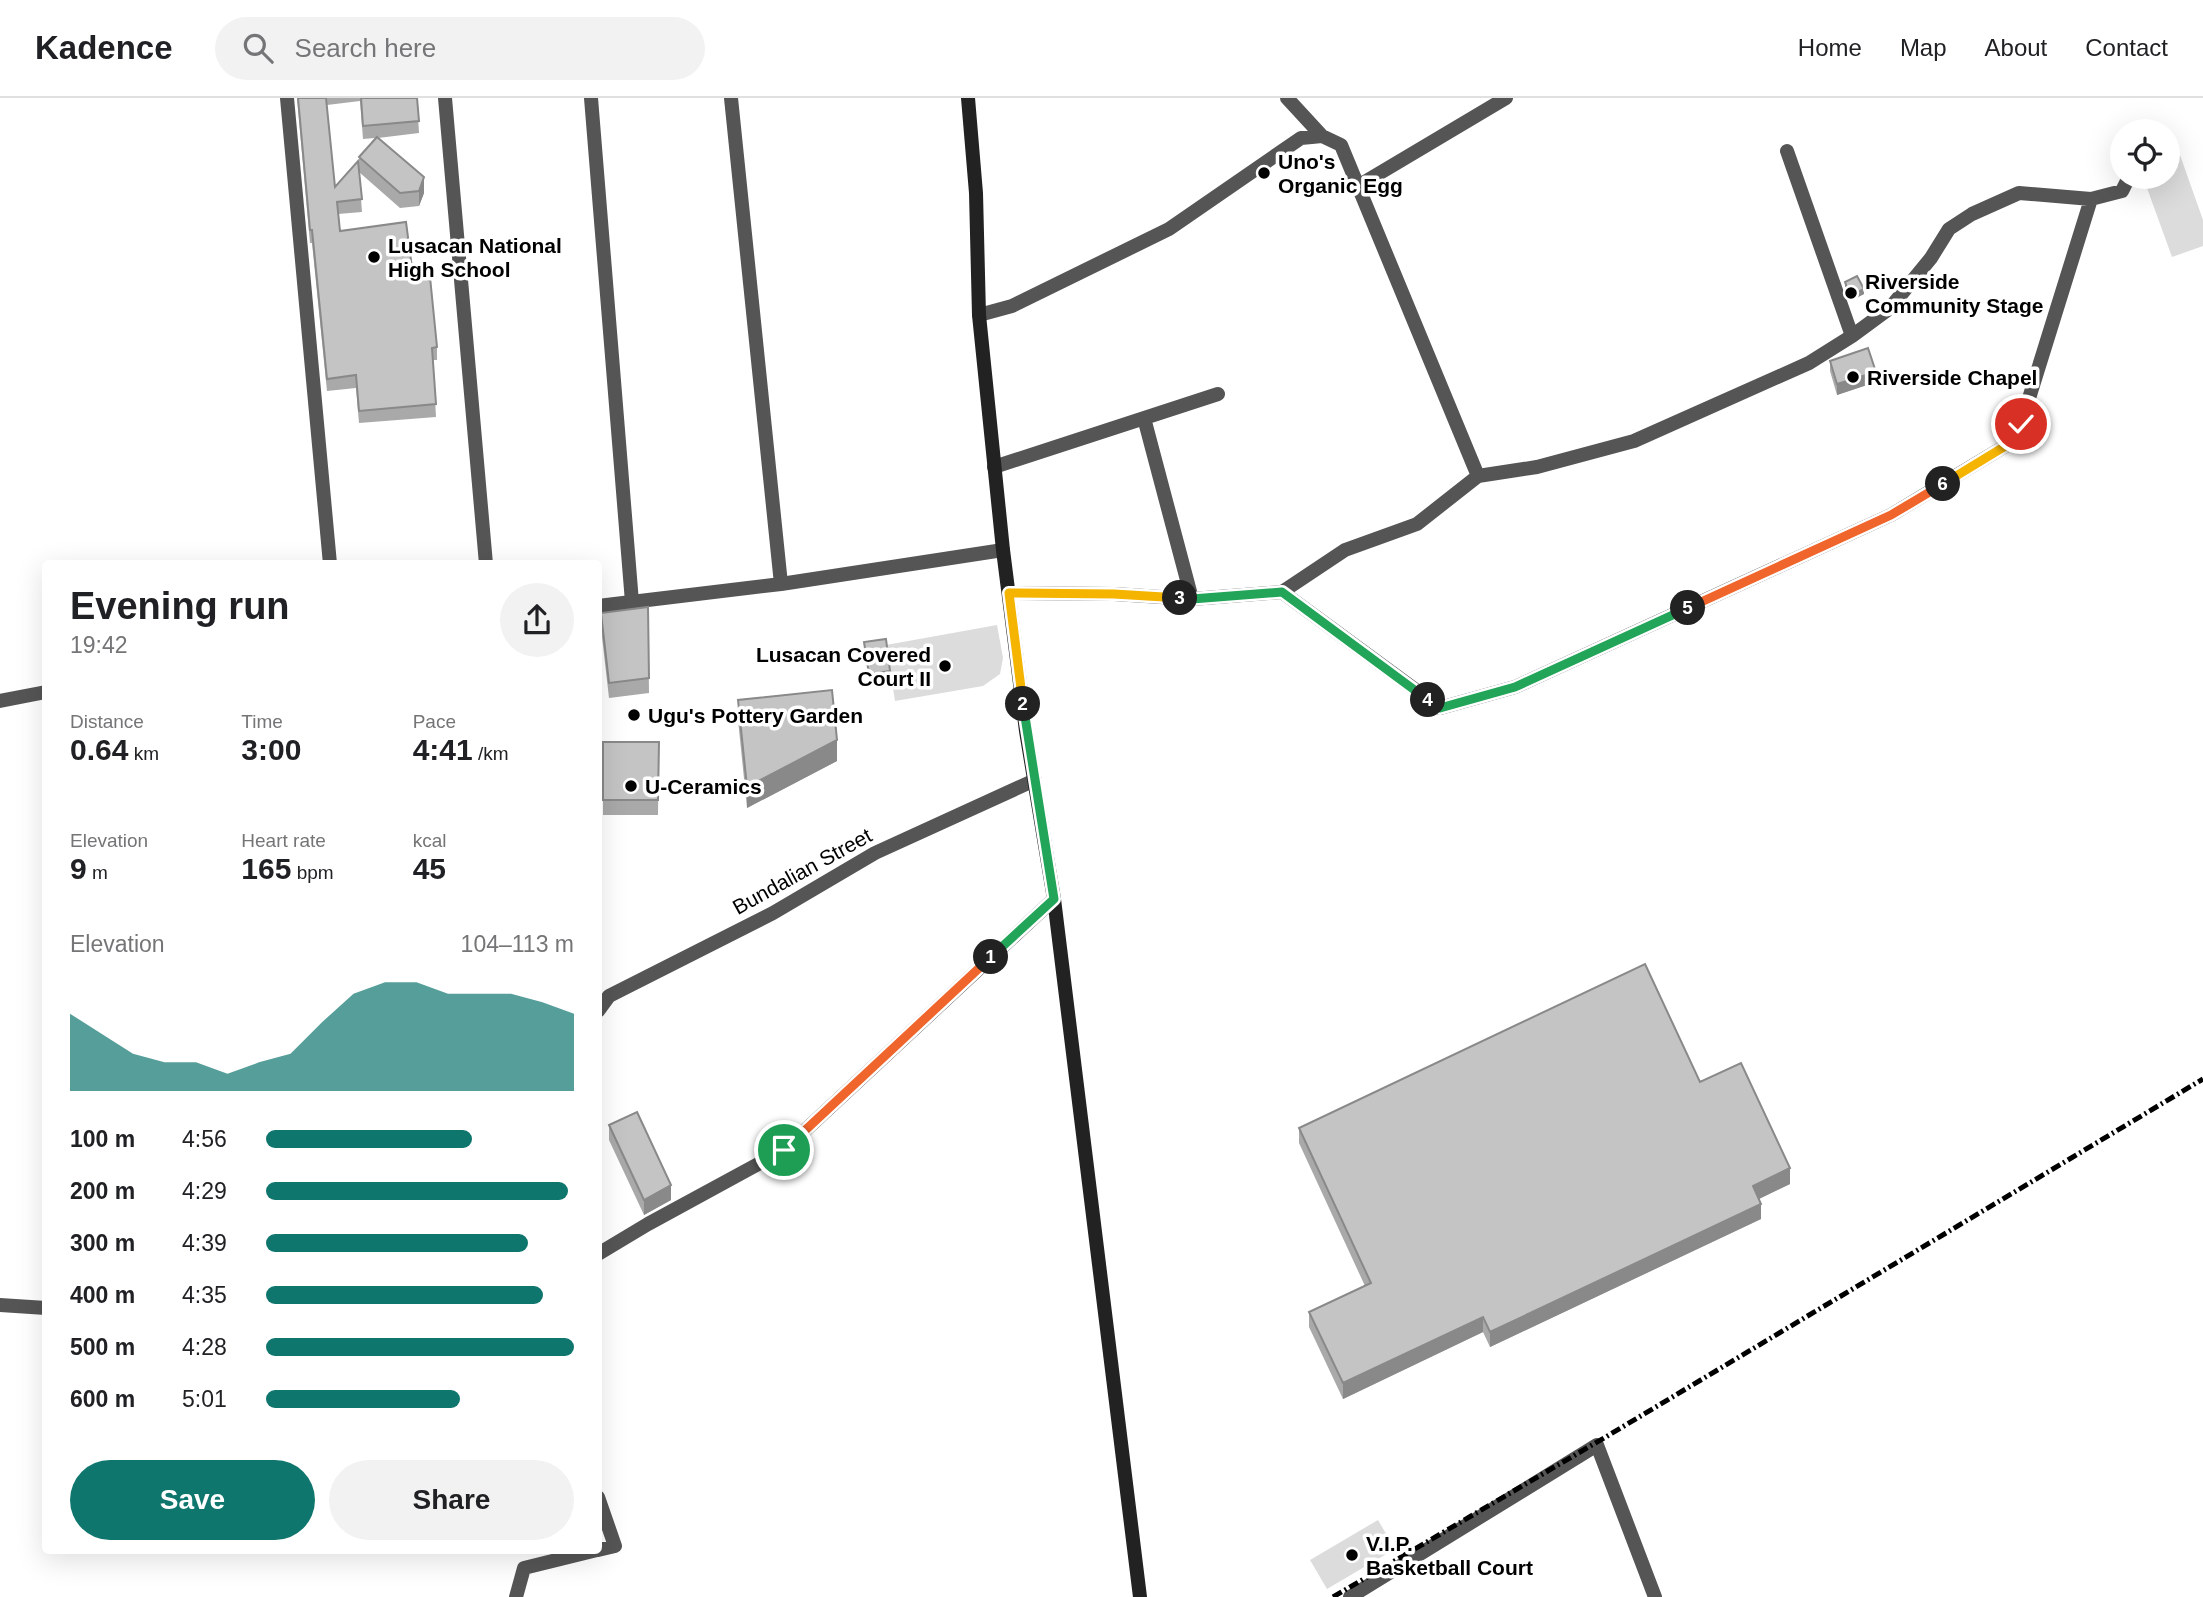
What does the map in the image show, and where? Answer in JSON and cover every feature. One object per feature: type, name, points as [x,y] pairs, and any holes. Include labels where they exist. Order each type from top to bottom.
[{"type":"street","points":[[287,98],[330,560]]},
{"type":"street","points":[[445,98],[486,560]]},
{"type":"street","points":[[591,98],[632,602]]},
{"type":"street","points":[[731,98],[781,584]]},
{"type":"street","points":[[968,98],[976,193],[979,314],[1003,550],[1026,731],[1054,899],[1140,1597]]},
{"type":"street","points":[[1287,98],[1322,136],[1341,145],[1478,476]]},
{"type":"street","points":[[1358,186],[1506,98]]},
{"type":"street","points":[[979,314],[1012,306],[1169,229],[1301,138],[1322,136]]},
{"type":"street","points":[[1787,151],[1852,336]]},
{"type":"street","points":[[1009,593],[1114,594],[1192,599],[1282,592],[1345,550],[1417,524],[1478,476],[1537,467],[1634,441],[1809,363],[1890,308],[1931,258],[1949,229],[1972,214],[2019,193],[2091,199],[2123,189]]},
{"type":"street","points":[[1282,592],[1440,708],[1515,687],[1891,515],[2007,445],[2021,424],[2091,199]]},
{"type":"street","points":[[994,467],[1218,394]]},
{"type":"street","points":[[1144,418],[1192,599]]},
{"type":"street","points":[[602,606],[781,584],[1003,550]]},
{"type":"street","points":[[0,701],[42,693]]},
{"type":"street","name":"Bundalian Street","points":[[602,1006],[609,996],[773,912],[875,853],[1035,780]]},
{"type":"street","points":[[602,1252],[784,1150],[1054,899]]},
{"type":"street","points":[[0,1305],[42,1308]]},
{"type":"street","points":[[1350,1597],[1597,1445],[1655,1597]]},
{"type":"street","points":[[602,1509],[615,1546],[602,1549]]},
{"type":"street","points":[[516,1597],[524,1569],[582,1554]]},
{"type":"shaded area","points":[[2180,155],[2203,220],[2203,246],[2172,257],[2147,189],[2180,189]]},
{"type":"shaded area","name":"Lusacan Covered Court II","points":[[997,625],[1003,658],[1000,674],[983,686],[895,701],[886,645]]},
{"type":"shaded area","name":"V.I.P. Basketball Court","points":[[1378,1520],[1395,1549],[1327,1589],[1310,1560]]},
{"type":"building","points":[[298,98],[326,98],[335,187],[358,161],[362,199],[337,202],[340,231],[406,222],[412,268],[429,267],[437,347],[432,348],[436,404],[359,411],[356,375],[327,379]]},
{"type":"building","points":[[361,98],[417,98],[419,121],[363,126]]},
{"type":"building","points":[[377,137],[424,177],[419,191],[400,193],[359,157]]},
{"type":"building","points":[[1857,276],[1864,289],[1850,296],[1845,282]]},
{"type":"building","points":[[1868,348],[1876,372],[1837,384],[1830,361]]},
{"type":"building","points":[[648,607],[649,678],[609,683],[602,613]]},
{"type":"building","points":[[886,639],[890,671],[869,674],[864,642]]},
{"type":"building","points":[[832,690],[837,740],[747,787],[738,700]]},
{"type":"building","name":"U-Ceramics","points":[[603,742],[659,742],[658,800],[603,800]]},
{"type":"building","points":[[1645,964],[1700,1082],[1741,1063],[1790,1168],[1753,1186],[1761,1204],[1490,1332],[1483,1317],[1343,1383],[1309,1312],[1371,1283],[1299,1128]]},
{"type":"building","points":[[637,1112],[671,1185],[644,1200],[609,1125]]},
{"type":"railway","points":[[1333,1597],[2203,1079]]},
{"type":"place","name":"Uno's Organic Egg","points":[[1264,173]]},
{"type":"place","name":"Lusacan National High School","points":[[374,257]]},
{"type":"place","name":"Riverside Community Stage","points":[[1851,293]]},
{"type":"place","name":"Riverside Chapel","points":[[1853,377]]},
{"type":"place","name":"Lusacan Covered Court II","points":[[945,666]]},
{"type":"place","name":"Ugu's Pottery Garden","points":[[634,715]]},
{"type":"place","name":"U-Ceramics","points":[[631,786]]},
{"type":"place","name":"V.I.P. Basketball Court","points":[[1352,1555]]},
{"type":"route","points":[[784,1150],[1054,899],[1026,731],[1009,593],[1114,594],[1192,599],[1282,592],[1440,708],[1515,687],[1891,515],[2007,445],[2021,424]]}]
